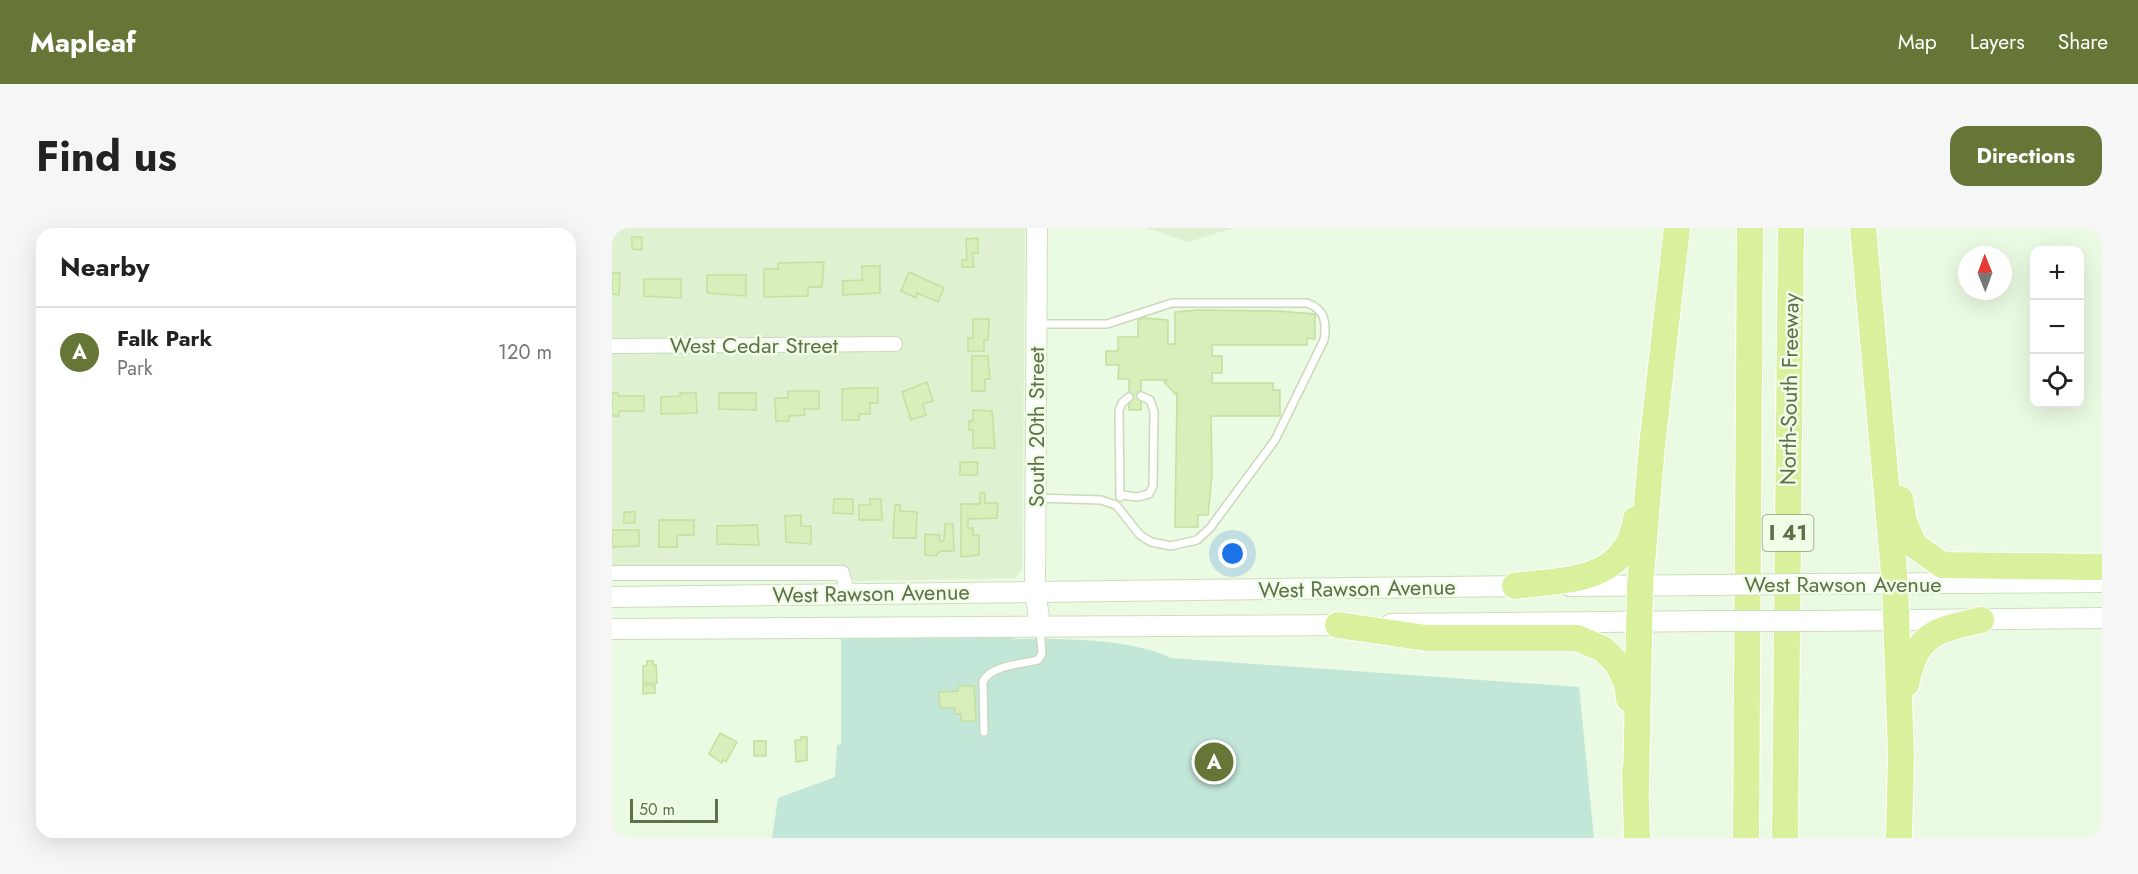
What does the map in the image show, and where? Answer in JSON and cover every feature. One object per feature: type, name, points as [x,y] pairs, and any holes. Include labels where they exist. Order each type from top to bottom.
[{"type":"highway","points":[[1637,838],[1640,586],[1652,446],[1677,228]]},
{"type":"highway","name":"North-South Freeway","points":[[1746,838],[1750,228]]},
{"type":"highway","name":"North-South Freeway","points":[[1785,838],[1791,228]]},
{"type":"highway","points":[[1863,228],[1895,584],[1902,811],[1899,838]]},
{"type":"highway","points":[[1878,384],[1890,428],[1904,522],[1914,545],[1921,552],[1942,565],[1957,567],[2102,567]]},
{"type":"highway","points":[[1515,586],[1576,578],[1607,568],[1617,561],[1632,538],[1642,482],[1652,446]]},
{"type":"highway","points":[[1900,711],[1911,660],[1922,642],[1930,634],[1945,628],[1981,620]]},
{"type":"highway","points":[[1338,625],[1426,638],[1577,638],[1595,645],[1618,664],[1627,685],[1636,787]]},
{"type":"main road","name":"South 20th Street","points":[[1037,228],[1035,590],[1040,626]]},
{"type":"main road","name":"West Rawson Avenue","points":[[612,597],[1035,590],[2102,582]]},
{"type":"main road","name":"West Rawson Avenue","points":[[612,630],[2102,618]]},
{"type":"street","name":"West Cedar Street","points":[[612,346],[896,344]]},
{"type":"street","points":[[612,573],[842,573],[848,593]]},
{"type":"lane","points":[[1035,498],[1101,500],[1116,504],[1140,535],[1151,542],[1171,546],[1197,540],[1275,440],[1324,340],[1327,327],[1323,315],[1316,306],[1307,303],[1172,303],[1107,324],[1037,324]]},
{"type":"lane","points":[[1121,495],[1137,497],[1149,494],[1153,486],[1154,411],[1150,400],[1141,396]]},
{"type":"lane","points":[[1116,504],[1121,495],[1119,411],[1122,403],[1129,397]]},
{"type":"lane","points":[[984,732],[983,681],[986,675],[1006,667],[1038,660],[1042,654],[1040,626]]},
{"type":"shaded area","points":[[612,228],[1025,228],[1022,570],[1015,578],[854,581],[846,567],[612,567]]},
{"type":"shaded area","points":[[1146,228],[1234,228],[1188,242]]},
{"type":"shaded area","points":[[1011,637],[1117,643],[1171,658],[1579,687],[1594,838],[772,838],[778,798],[835,777],[837,745],[841,744],[841,638]]},
{"type":"building","points":[[632,237],[642,237],[642,250],[632,249]]},
{"type":"building","points":[[978,238],[978,253],[972,253],[974,267],[962,267],[962,260],[967,260],[966,239]]},
{"type":"building","points":[[824,262],[822,287],[808,287],[808,296],[764,297],[764,269],[778,269],[778,263]]},
{"type":"building","points":[[862,266],[880,266],[880,293],[843,295],[843,281],[862,280]]},
{"type":"building","points":[[909,272],[944,288],[938,302],[917,293],[916,298],[901,291]]},
{"type":"building","points":[[612,273],[620,273],[619,295],[612,294]]},
{"type":"building","points":[[707,275],[746,275],[746,296],[707,293]]},
{"type":"building","points":[[644,279],[681,279],[681,298],[644,296]]},
{"type":"building","points":[[1198,310],[1315,314],[1315,339],[1307,338],[1307,345],[1212,345],[1212,356],[1222,356],[1222,373],[1212,373],[1212,383],[1273,383],[1273,390],[1280,390],[1280,416],[1211,416],[1212,473],[1208,515],[1198,515],[1198,527],[1175,527],[1177,392],[1175,394],[1164,382],[1167,380],[1141,380],[1141,410],[1129,410],[1129,379],[1118,379],[1119,365],[1106,365],[1106,351],[1118,351],[1118,337],[1138,337],[1138,320],[1145,318],[1168,320],[1168,344],[1175,344],[1175,312]]},
{"type":"building","points":[[973,319],[989,319],[988,340],[984,340],[984,351],[968,351],[968,338],[973,338]]},
{"type":"building","points":[[972,356],[988,356],[990,379],[985,379],[985,391],[972,391]]},
{"type":"building","points":[[927,382],[933,401],[923,404],[926,415],[911,420],[902,392]]},
{"type":"building","points":[[878,388],[878,403],[870,403],[870,414],[859,414],[859,420],[842,420],[842,389]]},
{"type":"building","points":[[788,391],[819,391],[819,409],[804,409],[805,415],[789,416],[789,421],[776,421],[775,398],[788,398]]},
{"type":"building","points":[[612,393],[618,393],[618,396],[644,396],[644,411],[619,411],[619,416],[612,416]]},
{"type":"building","points":[[680,393],[696,393],[697,413],[661,414],[661,397],[680,396]]},
{"type":"building","points":[[719,393],[756,393],[756,410],[719,409]]},
{"type":"building","points":[[973,410],[992,411],[995,448],[973,448],[973,430],[969,430],[969,421],[973,421]]},
{"type":"building","points":[[960,462],[978,462],[977,475],[960,475]]},
{"type":"building","points":[[980,493],[985,493],[985,503],[998,503],[997,518],[968,519],[968,528],[973,528],[973,535],[979,535],[979,555],[961,557],[961,504],[980,504]]},
{"type":"building","points":[[834,499],[853,499],[853,514],[833,513]]},
{"type":"building","points":[[870,499],[881,499],[882,520],[859,520],[859,505],[870,505]]},
{"type":"building","points":[[895,504],[900,505],[900,511],[917,512],[916,538],[893,538]]},
{"type":"building","points":[[624,512],[635,512],[635,523],[624,523]]},
{"type":"building","points":[[801,515],[801,526],[811,526],[811,544],[786,542],[785,516]]},
{"type":"building","points":[[659,520],[694,520],[694,535],[677,535],[677,547],[659,547]]},
{"type":"building","points":[[945,524],[953,524],[954,551],[940,551],[936,556],[925,555],[925,534],[940,535],[939,541],[944,541]]},
{"type":"building","points":[[757,525],[759,545],[717,544],[717,526]]},
{"type":"building","points":[[612,530],[639,530],[639,546],[612,547]]},
{"type":"building","points":[[647,661],[653,661],[653,665],[656,665],[657,683],[643,683],[643,666],[647,665]]},
{"type":"building","points":[[643,685],[655,685],[655,693],[643,694]]},
{"type":"building","points":[[958,686],[974,686],[976,721],[961,721],[961,714],[955,714],[955,708],[940,708],[939,692],[958,691]]},
{"type":"building","points":[[720,733],[737,742],[726,762],[723,760],[722,763],[709,754]]},
{"type":"building","points":[[801,737],[807,737],[807,760],[796,762],[795,740],[801,740]]},
{"type":"building","points":[[754,741],[766,741],[766,756],[754,756]]},
{"type":"place","name":"Falk Park","points":[[1214,762]]}]
